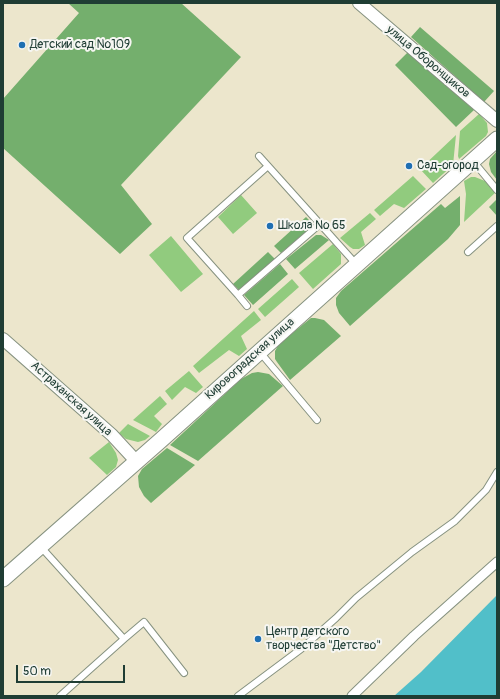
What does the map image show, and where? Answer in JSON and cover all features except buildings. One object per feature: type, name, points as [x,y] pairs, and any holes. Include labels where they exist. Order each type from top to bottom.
[{"type":"street","name":"улица Оборонщиков","points":[[359,3],[497,121]]},
{"type":"street","name":"Кировоградская улица","points":[[3,579],[358,265],[497,139]]},
{"type":"street","name":"Астраханская улица","points":[[3,339],[112,435],[136,462]]},
{"type":"street","points":[[352,696],[414,636],[497,562]]},
{"type":"lane","points":[[259,156],[358,265]]},
{"type":"lane","points":[[473,161],[497,190]]},
{"type":"lane","points":[[247,306],[187,238],[268,166]]},
{"type":"lane","points":[[238,295],[320,224]]},
{"type":"lane","points":[[468,252],[497,226]]},
{"type":"lane","points":[[259,351],[317,420]]},
{"type":"lane","points":[[238,696],[301,649],[356,598],[412,552],[455,521],[486,490],[497,472]]},
{"type":"lane","points":[[40,546],[124,638]]},
{"type":"lane","points":[[60,696],[124,638],[144,622],[184,673]]},
{"type":"green space","points":[[68,3],[181,3],[241,57],[121,185],[152,224],[120,254],[3,148],[3,99],[79,13]]},
{"type":"green space","points":[[420,27],[494,91],[484,102],[411,37]]},
{"type":"green space","points":[[409,51],[474,110],[456,127],[395,65]]},
{"type":"green space","points":[[479,114],[487,123],[488,132],[486,136],[459,159],[460,131]]},
{"type":"green space","points":[[456,135],[453,165],[433,183],[420,169]]},
{"type":"green space","points":[[497,151],[497,180],[491,172],[489,164],[490,159]]},
{"type":"green space","points":[[413,176],[426,189],[404,208],[394,204],[380,216],[374,210]]},
{"type":"green space","points":[[471,177],[485,181],[496,192],[464,222],[466,194],[464,181]]},
{"type":"green space","points":[[241,195],[257,213],[233,234],[218,217]]},
{"type":"green space","points":[[460,196],[460,225],[448,239],[350,326],[339,313],[336,305],[336,298],[341,291],[441,204],[445,208]]},
{"type":"green space","points":[[497,199],[497,216],[489,207]]},
{"type":"green space","points":[[370,213],[376,219],[361,232],[365,245],[359,249],[353,249],[340,238]]},
{"type":"green space","points":[[306,217],[314,225],[281,253],[274,246]]},
{"type":"green space","points":[[316,235],[321,235],[329,240],[295,269],[286,259]]},
{"type":"green space","points":[[171,236],[203,274],[181,292],[149,255]]},
{"type":"green space","points":[[333,244],[341,254],[341,264],[313,289],[299,273]]},
{"type":"green space","points":[[268,252],[275,259],[239,290],[233,284]]},
{"type":"green space","points":[[280,264],[288,274],[253,305],[244,295]]},
{"type":"green space","points":[[292,279],[299,287],[265,317],[258,309]]},
{"type":"green space","points":[[254,311],[261,320],[241,336],[247,349],[239,356],[229,350],[199,373],[193,366]]},
{"type":"green space","points":[[311,318],[324,320],[341,336],[290,380],[275,359],[275,351],[279,344]]},
{"type":"green space","points":[[189,371],[203,387],[196,393],[185,387],[172,400],[165,391]]},
{"type":"green space","points":[[258,372],[269,374],[283,386],[198,461],[170,445],[241,379],[252,373]]},
{"type":"green space","points":[[160,396],[167,404],[154,416],[162,424],[156,432],[133,420]]},
{"type":"green space","points":[[128,424],[150,436],[145,440],[138,442],[126,439],[119,433]]},
{"type":"green space","points":[[109,442],[116,453],[118,460],[116,467],[107,475],[89,458]]},
{"type":"green space","points":[[167,448],[195,465],[151,503],[144,496],[139,487],[138,476],[142,469]]},
{"type":"water","points":[[497,595],[497,696],[394,696],[421,672]]},
{"type":"place","name":"Детский сад №109","points":[[22,45]]},
{"type":"place","name":"Сад-огород","points":[[409,166]]},
{"type":"place","name":"Школа № 65","points":[[270,226]]},
{"type":"place","name":"Центр детского творчества \"Детство\"","points":[[258,639]]}]
